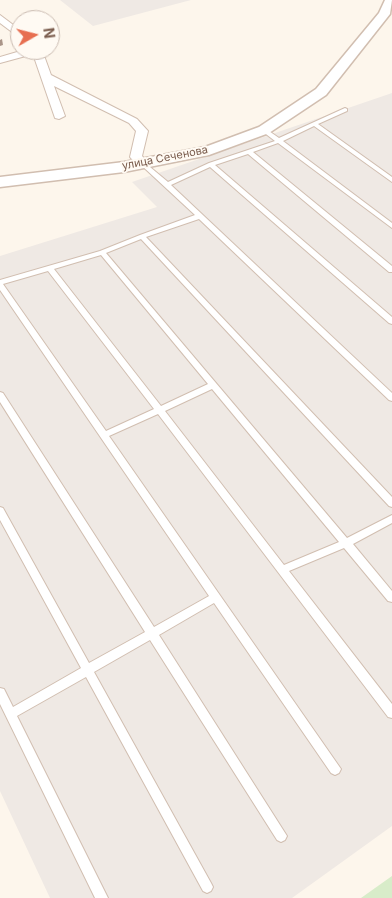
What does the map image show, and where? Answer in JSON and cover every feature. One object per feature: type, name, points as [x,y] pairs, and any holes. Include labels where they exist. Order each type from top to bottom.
[{"type":"street","name":"улица Сеченова","points":[[0,182],[142,163],[209,151],[264,130],[321,92],[384,14],[391,0]]},
{"type":"street","points":[[0,18],[10,26]]},
{"type":"street","points":[[40,60],[59,116]]},
{"type":"street","points":[[46,77],[133,121],[142,130],[136,157],[142,163]]},
{"type":"lane","points":[[167,185],[211,164],[279,141],[345,110]]},
{"type":"lane","points":[[314,124],[392,180]]},
{"type":"lane","points":[[264,130],[392,226]]},
{"type":"lane","points":[[249,152],[392,270]]},
{"type":"lane","points":[[142,163],[392,398]]},
{"type":"lane","points":[[211,164],[392,321]]},
{"type":"lane","points":[[200,216],[102,252],[0,284],[335,769]]},
{"type":"lane","points":[[142,236],[392,502]]},
{"type":"lane","points":[[102,252],[392,598]]},
{"type":"lane","points":[[50,268],[392,713]]},
{"type":"lane","points":[[104,435],[214,385]]},
{"type":"lane","points":[[0,395],[281,836]]},
{"type":"lane","points":[[0,511],[207,887]]},
{"type":"lane","points":[[282,570],[346,543],[392,519]]},
{"type":"lane","points":[[10,714],[216,598]]},
{"type":"lane","points":[[0,693],[102,898]]},
{"type":"shaded area","points":[[60,0],[191,0],[93,26]]},
{"type":"shaded area","points":[[392,93],[392,826],[292,898],[50,898],[0,791],[0,256],[157,207],[132,182]]},
{"type":"green space","points":[[392,876],[392,898],[361,898]]}]
